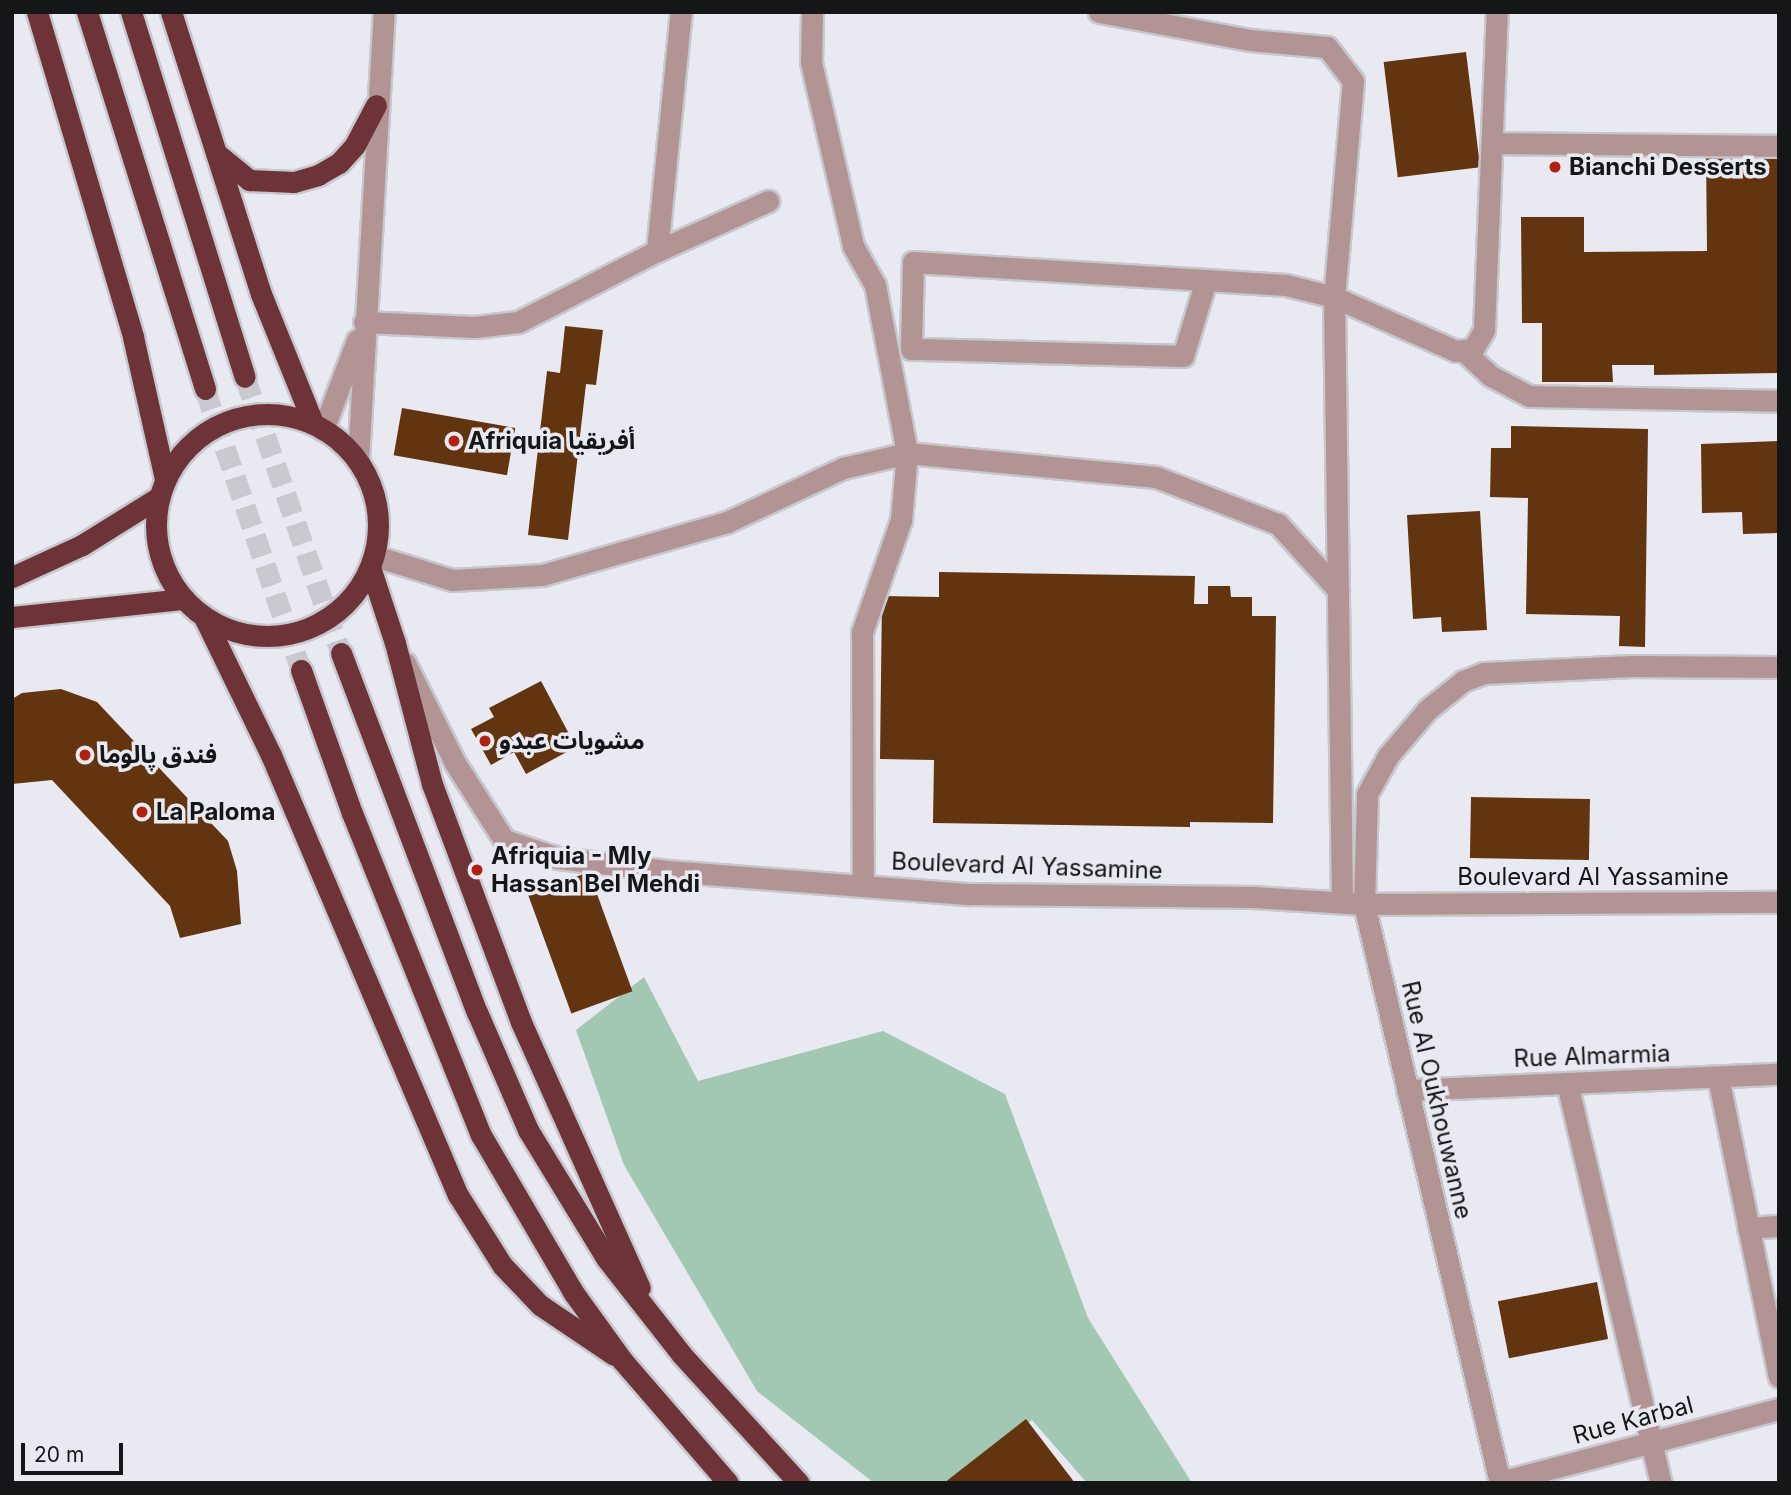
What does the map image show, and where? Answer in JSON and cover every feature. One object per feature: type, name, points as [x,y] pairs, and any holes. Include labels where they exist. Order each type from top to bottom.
[{"type":"highway","points":[[12,577],[82,545],[162,488],[184,450],[212,428],[257,415],[280,414],[318,427],[358,460],[375,500],[378,522],[372,562],[360,587],[335,613],[305,630],[270,637],[235,632],[204,617],[184,599],[166,570],[157,538],[162,488],[133,337],[37,12]]},
{"type":"highway","points":[[87,12],[205,389]]},
{"type":"highway","points":[[131,12],[244,377]]},
{"type":"highway","points":[[171,12],[285,360],[318,427]]},
{"type":"highway","points":[[216,153],[249,180],[294,181],[318,174],[339,163],[355,145],[376,105]]},
{"type":"highway","points":[[372,562],[432,783],[521,1022],[651,1312]]},
{"type":"highway","points":[[12,617],[184,599]]},
{"type":"highway","points":[[204,617],[271,755],[458,1195],[502,1265],[540,1305],[622,1360]]},
{"type":"highway","points":[[341,653],[472,999],[528,1130],[570,1206],[682,1355],[799,1483]]},
{"type":"highway","points":[[301,670],[352,813],[481,1135],[573,1292],[622,1360],[728,1483]]},
{"type":"street","points":[[358,460],[376,105],[384,12]]},
{"type":"street","points":[[657,251],[681,12]]},
{"type":"street","points":[[812,12],[811,62],[853,246],[875,285],[907,453],[901,520],[862,632],[863,886]]},
{"type":"street","points":[[1099,12],[1250,40],[1327,47],[1340,59],[1353,81],[1334,297],[1342,902]]},
{"type":"street","points":[[1465,352],[1479,343],[1484,330],[1497,12]]},
{"type":"street","points":[[1492,143],[1779,146]]},
{"type":"street","points":[[364,322],[474,327],[518,322],[657,251],[768,201]]},
{"type":"street","points":[[1206,280],[1183,356],[911,349],[913,262],[1206,280],[1286,285],[1334,297],[1465,352],[1491,376],[1529,396],[1779,401]]},
{"type":"street","points":[[318,427],[364,322]]},
{"type":"street","points":[[372,562],[452,580],[542,575],[727,523],[843,468],[907,453],[1156,477],[1278,524],[1338,590]]},
{"type":"street","name":"Boulevard Al Yassamine","points":[[395,643],[455,763],[504,840],[558,858],[607,865],[970,894],[1364,904],[1779,902]]},
{"type":"street","name":"Rue Al Oukhouwanne","points":[[1500,1483],[1364,904],[1367,794],[1388,756],[1447,692],[1484,673],[1632,666],[1779,667]]},
{"type":"street","name":"Rue Almarmia","points":[[1407,1090],[1779,1074]]},
{"type":"street","points":[[1718,1077],[1779,1377]]},
{"type":"street","points":[[1567,1083],[1649,1443],[1661,1483]]},
{"type":"street","points":[[1748,1228],[1779,1226]]},
{"type":"street","name":"Rue Karbal","points":[[1500,1483],[1779,1409]]},
{"type":"green space","points":[[644,977],[698,1081],[883,1031],[1005,1094],[1088,1318],[1192,1483],[1087,1483],[1032,1420],[951,1483],[874,1483],[757,1391],[624,1165],[576,1030]]},
{"type":"building","points":[[1466,52],[1480,167],[1398,177],[1384,62]]},
{"type":"building","points":[[1779,152],[1779,373],[1654,375],[1654,365],[1612,365],[1613,382],[1542,382],[1542,323],[1522,323],[1521,217],[1584,217],[1584,252],[1707,251],[1706,153]]},
{"type":"building","points":[[565,326],[603,330],[596,385],[586,384],[568,540],[528,535],[547,371],[560,373]]},
{"type":"building","name":"Afriquia أفريقيا","points":[[402,408],[515,428],[507,475],[394,455]]},
{"type":"building","points":[[1511,426],[1648,429],[1645,647],[1619,646],[1620,616],[1526,614],[1528,498],[1490,497],[1491,448],[1511,448]]},
{"type":"building","points":[[1779,441],[1779,533],[1743,534],[1742,512],[1702,513],[1701,444]]},
{"type":"building","points":[[1480,511],[1487,630],[1442,632],[1441,617],[1413,619],[1407,515]]},
{"type":"building","points":[[939,572],[1195,576],[1194,604],[1208,604],[1208,586],[1230,586],[1231,597],[1252,597],[1252,616],[1276,616],[1273,823],[1190,822],[1190,827],[933,823],[934,760],[880,759],[882,596],[939,597]]},
{"type":"building","points":[[541,681],[576,747],[526,774],[514,752],[491,765],[471,729],[494,717],[489,708]]},
{"type":"building","name":"La Paloma","points":[[61,689],[97,702],[228,841],[237,871],[241,924],[180,938],[170,906],[52,780],[12,784],[12,699],[22,693]]},
{"type":"building","points":[[1471,797],[1590,799],[1589,860],[1470,858]]},
{"type":"building","points":[[589,872],[632,991],[571,1014],[528,894]]},
{"type":"building","points":[[1597,1282],[1608,1339],[1509,1358],[1498,1301]]},
{"type":"building","points":[[1026,1419],[1075,1483],[944,1483]]},
{"type":"tunnel","points":[[245,377],[341,653]]},
{"type":"tunnel","points":[[205,389],[301,670]]},
{"type":"place","name":"Bianchi Desserts","points":[[1555,167]]},
{"type":"place","name":"Afriquia أفريقيا","points":[[454,441]]},
{"type":"place","name":"مشويات عبدو","points":[[485,741]]},
{"type":"place","name":"فندق پالوما","points":[[85,755]]},
{"type":"place","name":"La Paloma","points":[[142,812]]},
{"type":"place","name":"Afriquia - Mly Hassan Bel Mehdi","points":[[477,870]]}]
